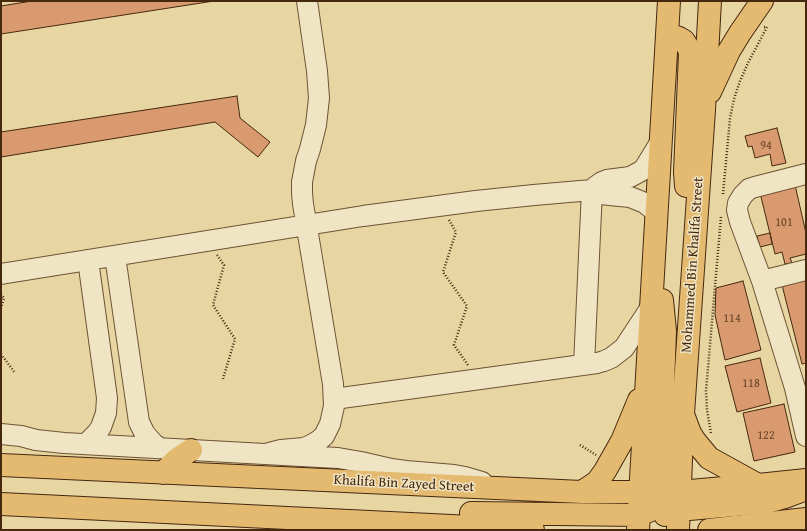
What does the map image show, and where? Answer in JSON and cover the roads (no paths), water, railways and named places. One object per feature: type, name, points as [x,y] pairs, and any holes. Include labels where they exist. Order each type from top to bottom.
[{"type":"main road","points":[[658,514],[646,382],[670,1]]},
{"type":"main road","points":[[668,30],[677,12],[687,1]]},
{"type":"main road","name":"Mohammed Bin Khalifa Street","points":[[658,514],[683,414],[710,1]]},
{"type":"main road","points":[[704,110],[711,90],[729,51],[762,1]]},
{"type":"main road","points":[[668,30],[673,36],[684,41],[690,54],[685,172],[688,195],[696,217]]},
{"type":"main road","points":[[653,273],[660,290],[663,303],[665,331],[658,514]]},
{"type":"main road","points":[[582,492],[596,482],[605,471],[622,440],[646,382]]},
{"type":"main road","points":[[683,414],[690,433],[709,458],[758,485]]},
{"type":"main road","points":[[163,473],[176,460],[191,450]]},
{"type":"main road","name":"Khalifa Bin Zayed Street","points":[[1,465],[582,492],[658,514],[758,485],[806,480]]},
{"type":"main road","points":[[431,525],[457,515],[470,513],[658,514],[771,501],[806,489]]},
{"type":"main road","points":[[1,504],[533,530]]},
{"type":"main road","points":[[709,530],[742,528],[806,519]]},
{"type":"street","points":[[266,454],[281,450],[304,448],[318,441],[324,436],[333,414],[333,384],[303,204],[302,182],[316,125],[319,98],[317,71],[306,1]]},
{"type":"street","points":[[1,274],[441,205],[592,190],[600,194],[630,187],[643,170],[661,141]]},
{"type":"street","points":[[806,174],[749,189],[738,202],[737,210],[740,222],[800,386],[806,436]]},
{"type":"street","points":[[630,187],[657,213]]},
{"type":"street","points":[[584,365],[592,190]]},
{"type":"street","points":[[115,256],[139,422],[145,434],[160,448]]},
{"type":"street","points":[[86,444],[100,427],[106,413],[107,398],[88,260]]},
{"type":"street","points":[[762,281],[806,270]]},
{"type":"street","points":[[334,399],[604,361],[624,348],[651,307]]},
{"type":"street","points":[[1,434],[49,441],[86,444],[338,458],[391,469],[454,475],[476,480],[498,489]]}]
